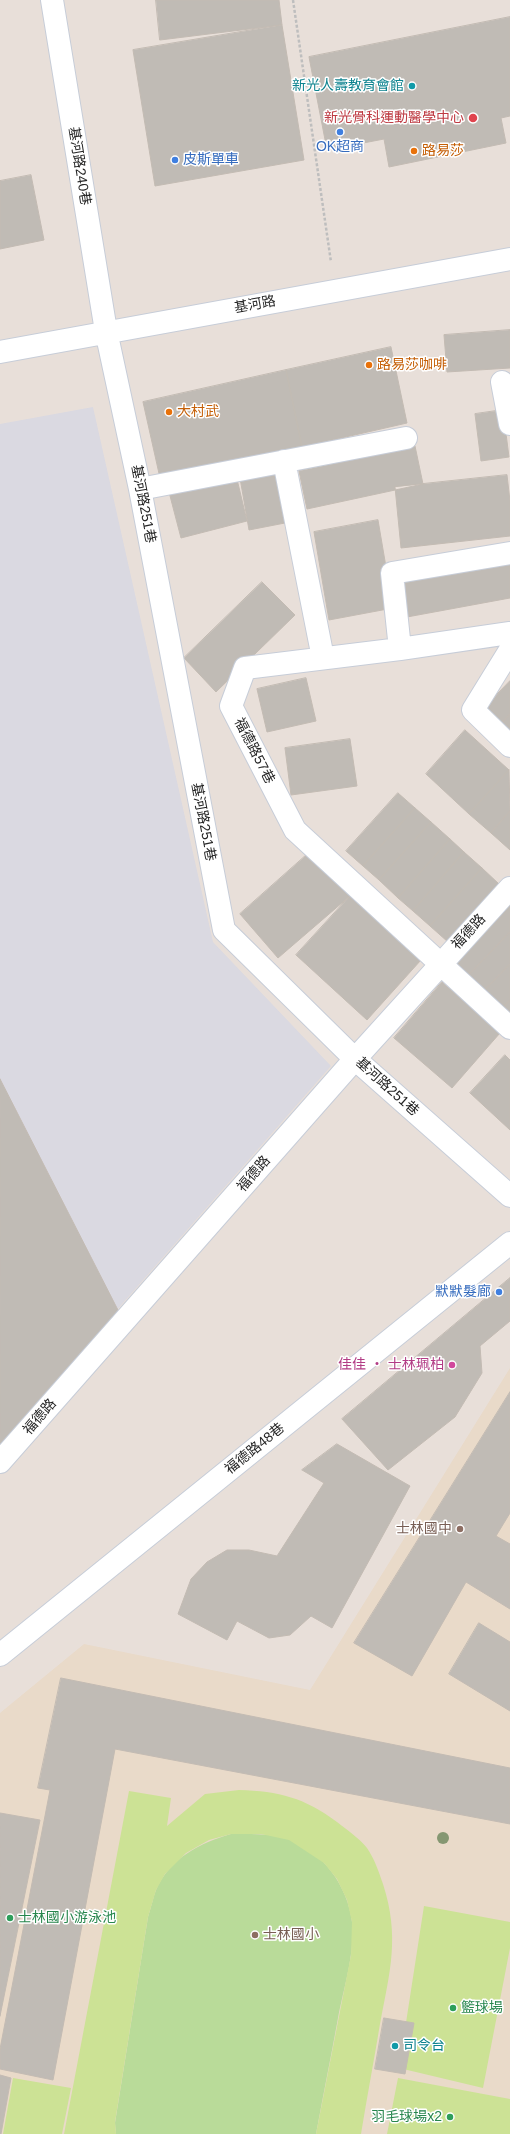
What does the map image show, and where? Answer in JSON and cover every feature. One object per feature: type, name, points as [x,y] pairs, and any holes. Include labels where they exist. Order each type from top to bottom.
[{"type":"street","name":"基河路240巷","points":[[52,0],[106,331]]},
{"type":"street","name":"基河路","points":[[0,352],[106,331],[510,259]]},
{"type":"street","name":"基河路251巷","points":[[106,331],[140,489],[224,930],[355,1059],[510,1196]]},
{"type":"street","points":[[502,382],[510,424]]},
{"type":"street","points":[[140,489],[406,438]]},
{"type":"street","points":[[284,462],[323,658]]},
{"type":"street","points":[[400,649],[392,573],[510,553]]},
{"type":"street","name":"福德路57巷","points":[[439,965],[295,830],[231,706],[245,668],[400,649],[510,633]]},
{"type":"street","points":[[510,650],[473,710],[510,746]]},
{"type":"street","name":"福德路","points":[[0,1462],[355,1059],[510,888]]},
{"type":"street","points":[[439,965],[510,1028]]},
{"type":"street","name":"福德路48巷","points":[[0,1655],[510,1243]]},
{"type":"path","points":[[293,0],[335,290]]},
{"type":"shaded area","points":[[93,407],[213,942],[331,1066],[0,1443],[0,424]]},
{"type":"shaded area","name":"士林國小","points":[[510,1368],[510,2134],[0,2134],[0,1713],[84,1644],[310,1690]]},
{"type":"green space","points":[[239,1790],[279,1794],[291,1797],[314,1807],[337,1822],[364,1844],[372,1856],[380,1875],[388,1903],[391,1921],[392,1954],[361,2134],[316,2134],[351,1955],[352,1922],[347,1900],[337,1879],[324,1863],[289,1840],[261,1834],[231,1834],[209,1840],[186,1853],[165,1874],[156,1890],[148,1917],[115,2122],[116,2134],[64,2134],[129,1791],[171,1798],[167,1826],[205,1794]]},
{"type":"green space","points":[[231,1834],[260,1834],[274,1836],[288,1839],[301,1845],[323,1861],[332,1872],[350,1909],[353,1934],[352,1946],[316,2134],[116,2134],[115,2123],[148,1917],[156,1890],[169,1869],[187,1853],[208,1842]]},
{"type":"green space","name":"籃球場","points":[[424,1906],[510,1922],[510,1948],[483,2088],[399,2068]]},
{"type":"green space","points":[[13,2078],[71,2088],[62,2134],[3,2134]]},
{"type":"green space","name":"羽毛球場x2","points":[[398,2078],[510,2099],[510,2134],[387,2134]]},
{"type":"building","points":[[156,0],[279,0],[282,25],[160,40]]},
{"type":"building","name":"新光人壽教育會館","points":[[510,17],[510,116],[501,118],[506,143],[389,167],[384,139],[327,150],[309,57]]},
{"type":"building","points":[[282,25],[304,160],[155,186],[133,50]]},
{"type":"building","points":[[31,175],[44,240],[0,249],[0,181]]},
{"type":"building","points":[[510,330],[510,368],[447,372],[444,335]]},
{"type":"building","points":[[391,347],[407,423],[302,447],[286,370]]},
{"type":"building","points":[[286,370],[302,447],[160,478],[143,402]]},
{"type":"building","points":[[503,410],[509,457],[481,461],[475,414]]},
{"type":"building","points":[[415,446],[423,484],[307,509],[299,471]]},
{"type":"building","points":[[281,471],[290,522],[249,530],[240,478]]},
{"type":"building","points":[[236,475],[247,521],[181,538],[169,492]]},
{"type":"building","points":[[507,475],[510,501],[510,536],[401,548],[395,487]]},
{"type":"building","points":[[378,520],[393,608],[329,620],[314,532]]},
{"type":"building","points":[[510,555],[510,598],[407,617],[399,575]]},
{"type":"building","points":[[262,582],[295,615],[216,692],[184,658]]},
{"type":"building","points":[[306,678],[316,721],[267,732],[257,689]]},
{"type":"building","points":[[510,681],[510,714],[501,724],[484,708]]},
{"type":"building","points":[[510,714],[510,732],[501,724]]},
{"type":"building","points":[[465,730],[509,770],[469,814],[426,774]]},
{"type":"building","points":[[350,739],[357,786],[291,795],[285,748]]},
{"type":"building","points":[[509,770],[510,811],[491,833],[469,814]]},
{"type":"building","points":[[398,793],[415,808],[363,866],[346,851]]},
{"type":"building","points":[[415,808],[431,822],[379,880],[363,866]]},
{"type":"building","points":[[510,811],[510,850],[491,833]]},
{"type":"building","points":[[431,822],[450,839],[398,898],[379,880]]},
{"type":"building","points":[[450,839],[464,852],[413,911],[398,898]]},
{"type":"building","points":[[311,851],[350,896],[278,958],[240,914]]},
{"type":"building","points":[[464,852],[482,868],[430,926],[413,911]]},
{"type":"building","points":[[482,868],[499,884],[448,942],[430,926]]},
{"type":"building","points":[[510,895],[510,932],[464,980],[446,962]]},
{"type":"building","points":[[350,896],[421,960],[367,1020],[296,955]]},
{"type":"building","points":[[510,932],[510,964],[480,995],[464,980]]},
{"type":"building","points":[[510,964],[510,1000],[498,1013],[480,995]]},
{"type":"building","points":[[442,982],[500,1033],[452,1088],[394,1038]]},
{"type":"building","points":[[510,1000],[510,1024],[498,1013]]},
{"type":"building","points":[[505,1055],[510,1060],[510,1130],[470,1093]]},
{"type":"building","points":[[0,1079],[120,1314],[0,1449]]},
{"type":"building","points":[[510,1278],[510,1321],[480,1346],[482,1373],[455,1417],[388,1470],[342,1419]]},
{"type":"building","points":[[510,1392],[510,1513],[496,1536],[510,1544],[510,1609],[466,1582],[412,1676],[354,1643]]},
{"type":"building","points":[[337,1444],[410,1486],[332,1628],[311,1616],[290,1635],[269,1638],[237,1621],[227,1640],[178,1614],[191,1579],[207,1562],[227,1550],[249,1550],[277,1556],[324,1483],[302,1470]]},
{"type":"building","points":[[479,1623],[510,1642],[510,1711],[449,1674]]},
{"type":"building","points":[[61,1678],[510,1768],[510,1824],[115,1749],[53,2080],[0,2069],[0,2049],[50,1790],[38,1788]]},
{"type":"building","name":"士林國小游泳池","points":[[0,1813],[40,1820],[0,2016]]},
{"type":"building","name":"司令台","points":[[384,2018],[414,2023],[405,2074],[375,2069]]},
{"type":"building","points":[[0,2075],[11,2078],[1,2134],[0,2134]]},
{"type":"place","name":"新光人壽教育會館","points":[[412,86]]},
{"type":"place","name":"新光骨科運動醫學中心","points":[[473,118]]},
{"type":"place","name":"OK超商","points":[[340,132]]},
{"type":"place","name":"路易莎","points":[[414,151]]},
{"type":"place","name":"皮斯單車","points":[[175,160]]},
{"type":"place","name":"路易莎咖啡","points":[[369,365]]},
{"type":"place","name":"大村武","points":[[169,412]]},
{"type":"place","name":"默默髮廊","points":[[499,1292]]},
{"type":"place","name":"佳佳 ‧ 士林珮柏","points":[[452,1365]]},
{"type":"place","name":"士林國中","points":[[460,1529]]},
{"type":"place","name":"士林國小游泳池","points":[[10,1918]]},
{"type":"place","name":"士林國小","points":[[255,1935]]},
{"type":"place","name":"籃球場","points":[[453,2008]]},
{"type":"place","name":"司令台","points":[[395,2046]]},
{"type":"place","name":"羽毛球場x2","points":[[450,2117]]}]
